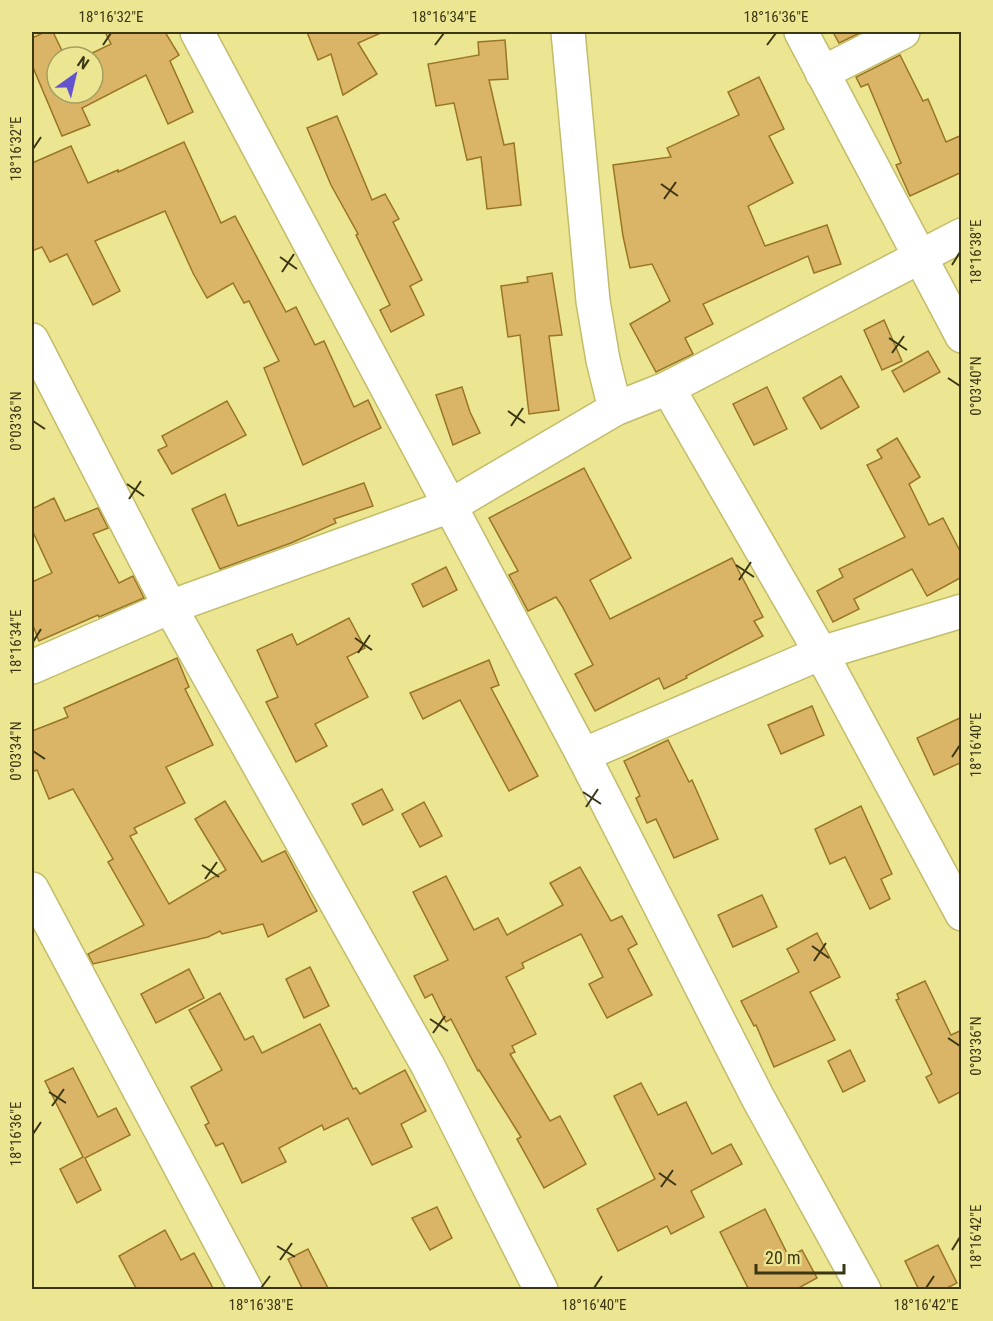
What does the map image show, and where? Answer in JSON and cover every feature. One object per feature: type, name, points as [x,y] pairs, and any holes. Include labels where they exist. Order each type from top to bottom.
[{"type":"street","points":[[197,32],[583,755],[758,1098],[864,1290]]},
{"type":"street","points":[[568,32],[593,301],[603,360],[615,409]]},
{"type":"street","points":[[801,32],[962,336]]},
{"type":"street","points":[[822,73],[903,32]]},
{"type":"street","points":[[32,667],[170,608],[450,506],[615,409],[668,388],[962,235]]},
{"type":"street","points":[[32,340],[170,608],[428,1066],[541,1290]]},
{"type":"street","points":[[668,388],[821,653],[962,914]]},
{"type":"street","points":[[583,755],[821,653],[962,611]]},
{"type":"street","points":[[32,889],[246,1290]]},
{"type":"building","points":[[45,32],[53,32],[59,45],[45,45],[45,96],[32,65],[32,38]]},
{"type":"building","points":[[105,32],[165,32],[179,55],[170,61],[193,112],[168,124],[146,75],[105,96],[105,47],[111,44]]},
{"type":"building","points":[[307,32],[383,32],[358,43],[377,74],[343,95],[331,54],[318,60]]},
{"type":"building","points":[[833,32],[862,32],[839,43]]},
{"type":"building","points":[[505,40],[508,79],[489,80],[504,145],[514,143],[521,205],[487,209],[481,157],[467,160],[454,103],[436,106],[428,64],[479,55],[478,42]]},
{"type":"building","points":[[900,55],[923,101],[928,99],[946,142],[962,135],[962,172],[910,196],[896,165],[901,163],[868,84],[861,87],[856,77]]},
{"type":"building","points":[[759,77],[784,129],[769,136],[793,183],[748,206],[765,246],[827,225],[841,264],[814,273],[808,256],[703,304],[713,324],[685,338],[693,354],[656,372],[630,324],[670,301],[652,264],[630,268],[613,165],[671,157],[667,148],[739,115],[728,92]]},
{"type":"building","points":[[49,105],[88,105],[82,108],[90,125],[62,136]]},
{"type":"building","points":[[337,116],[372,200],[385,194],[399,219],[393,222],[422,280],[410,286],[424,315],[391,332],[380,310],[390,305],[356,235],[358,234],[331,185],[307,128]]},
{"type":"building","points":[[184,142],[221,223],[235,216],[286,312],[296,307],[315,345],[324,341],[354,407],[368,400],[381,428],[303,465],[264,368],[279,361],[249,301],[244,303],[233,283],[207,298],[165,211],[95,241],[120,291],[93,305],[67,254],[50,262],[42,247],[32,251],[32,163],[71,146],[88,183]]},
{"type":"building","points":[[552,273],[562,335],[549,336],[559,410],[529,414],[520,335],[508,337],[501,286],[528,282],[527,277]]},
{"type":"building","points":[[884,320],[902,361],[882,370],[864,330]]},
{"type":"building","points":[[928,351],[940,372],[904,392],[892,371]]},
{"type":"building","points":[[841,376],[859,407],[821,429],[803,398]]},
{"type":"building","points":[[462,387],[480,433],[453,445],[436,395]]},
{"type":"building","points":[[767,387],[787,429],[754,445],[733,404]]},
{"type":"building","points":[[227,401],[246,435],[172,474],[158,450],[167,446],[162,436]]},
{"type":"building","points":[[897,438],[920,477],[909,484],[929,525],[943,518],[962,555],[962,577],[927,596],[912,569],[854,599],[859,609],[833,622],[817,591],[843,577],[839,569],[905,537],[867,465],[882,458],[877,450]]},
{"type":"building","points":[[584,468],[631,558],[590,580],[610,619],[732,558],[763,617],[754,621],[763,636],[664,689],[659,678],[595,711],[575,674],[593,665],[562,606],[556,597],[528,611],[509,575],[518,571],[489,518]]},
{"type":"building","points":[[364,483],[373,506],[334,519],[336,523],[291,543],[220,569],[192,509],[225,494],[238,526]]},
{"type":"building","points":[[54,498],[65,521],[98,508],[108,528],[93,534],[119,583],[133,576],[144,598],[39,641],[32,623],[32,582],[52,573],[32,530],[32,509]]},
{"type":"building","points":[[446,567],[457,590],[423,607],[412,584]]},
{"type":"building","points":[[349,618],[365,648],[347,657],[368,697],[315,724],[327,746],[296,762],[266,702],[278,697],[257,650],[292,634],[297,645]]},
{"type":"building","points":[[177,658],[189,687],[185,689],[213,745],[166,767],[185,803],[134,828],[137,833],[130,836],[169,904],[226,870],[195,819],[225,801],[262,862],[285,851],[317,911],[268,937],[263,924],[222,934],[220,931],[208,937],[93,964],[88,954],[144,925],[108,862],[113,859],[73,789],[49,799],[37,770],[32,772],[32,731],[68,717],[64,708]]},
{"type":"building","points":[[489,660],[499,685],[491,688],[538,776],[509,791],[460,700],[423,719],[410,693]]},
{"type":"building","points":[[812,706],[824,735],[781,754],[768,725]]},
{"type":"building","points":[[962,717],[962,762],[934,775],[917,738]]},
{"type":"building","points":[[668,740],[689,782],[692,780],[718,839],[674,858],[656,819],[647,823],[636,798],[640,796],[624,761]]},
{"type":"building","points":[[382,789],[393,810],[363,825],[352,804]]},
{"type":"building","points":[[424,802],[442,836],[420,847],[402,814]]},
{"type":"building","points":[[861,806],[892,874],[881,879],[890,899],[870,909],[845,857],[830,864],[815,829]]},
{"type":"building","points":[[580,867],[611,921],[622,916],[637,944],[628,949],[652,995],[607,1018],[589,984],[603,977],[581,934],[522,963],[524,968],[506,977],[536,1034],[512,1046],[515,1052],[510,1054],[550,1121],[560,1116],[586,1164],[544,1188],[517,1139],[521,1137],[478,1071],[451,1019],[446,1022],[432,994],[425,998],[414,976],[448,960],[413,892],[446,876],[474,930],[498,918],[507,935],[563,905],[550,883]]},
{"type":"building","points":[[762,895],[777,927],[733,947],[718,915]]},
{"type":"building","points":[[817,933],[840,977],[810,992],[835,1040],[774,1067],[756,1025],[754,1026],[741,1001],[799,972],[787,949]]},
{"type":"building","points":[[310,967],[329,1006],[304,1018],[286,979]]},
{"type":"building","points":[[189,969],[204,998],[156,1023],[141,994]]},
{"type":"building","points":[[925,981],[951,1035],[962,1030],[962,1091],[939,1103],[926,1077],[932,1074],[896,1000],[899,999],[897,994]]},
{"type":"building","points":[[220,993],[245,1040],[253,1036],[262,1053],[320,1024],[353,1089],[356,1088],[360,1094],[405,1070],[426,1111],[401,1124],[412,1147],[372,1165],[348,1118],[324,1130],[322,1125],[279,1148],[286,1162],[242,1183],[223,1143],[216,1146],[205,1125],[209,1123],[191,1087],[222,1070],[189,1010]]},
{"type":"building","points":[[850,1050],[865,1081],[843,1092],[828,1061]]},
{"type":"building","points":[[73,1068],[98,1117],[116,1108],[130,1135],[85,1158],[101,1190],[77,1203],[60,1169],[83,1157],[45,1081]]},
{"type":"building","points":[[641,1083],[658,1115],[686,1102],[712,1154],[731,1144],[742,1164],[691,1191],[704,1217],[671,1234],[667,1226],[618,1251],[597,1209],[655,1179],[614,1096]]},
{"type":"building","points":[[437,1207],[452,1238],[430,1250],[412,1218]]},
{"type":"building","points":[[765,1209],[789,1257],[802,1250],[817,1278],[795,1290],[749,1290],[720,1232]]},
{"type":"building","points":[[165,1230],[181,1260],[194,1253],[214,1290],[137,1290],[119,1256]]},
{"type":"building","points":[[938,1245],[957,1283],[943,1290],[919,1290],[905,1261]]},
{"type":"building","points":[[308,1249],[329,1290],[303,1290],[288,1259]]}]
